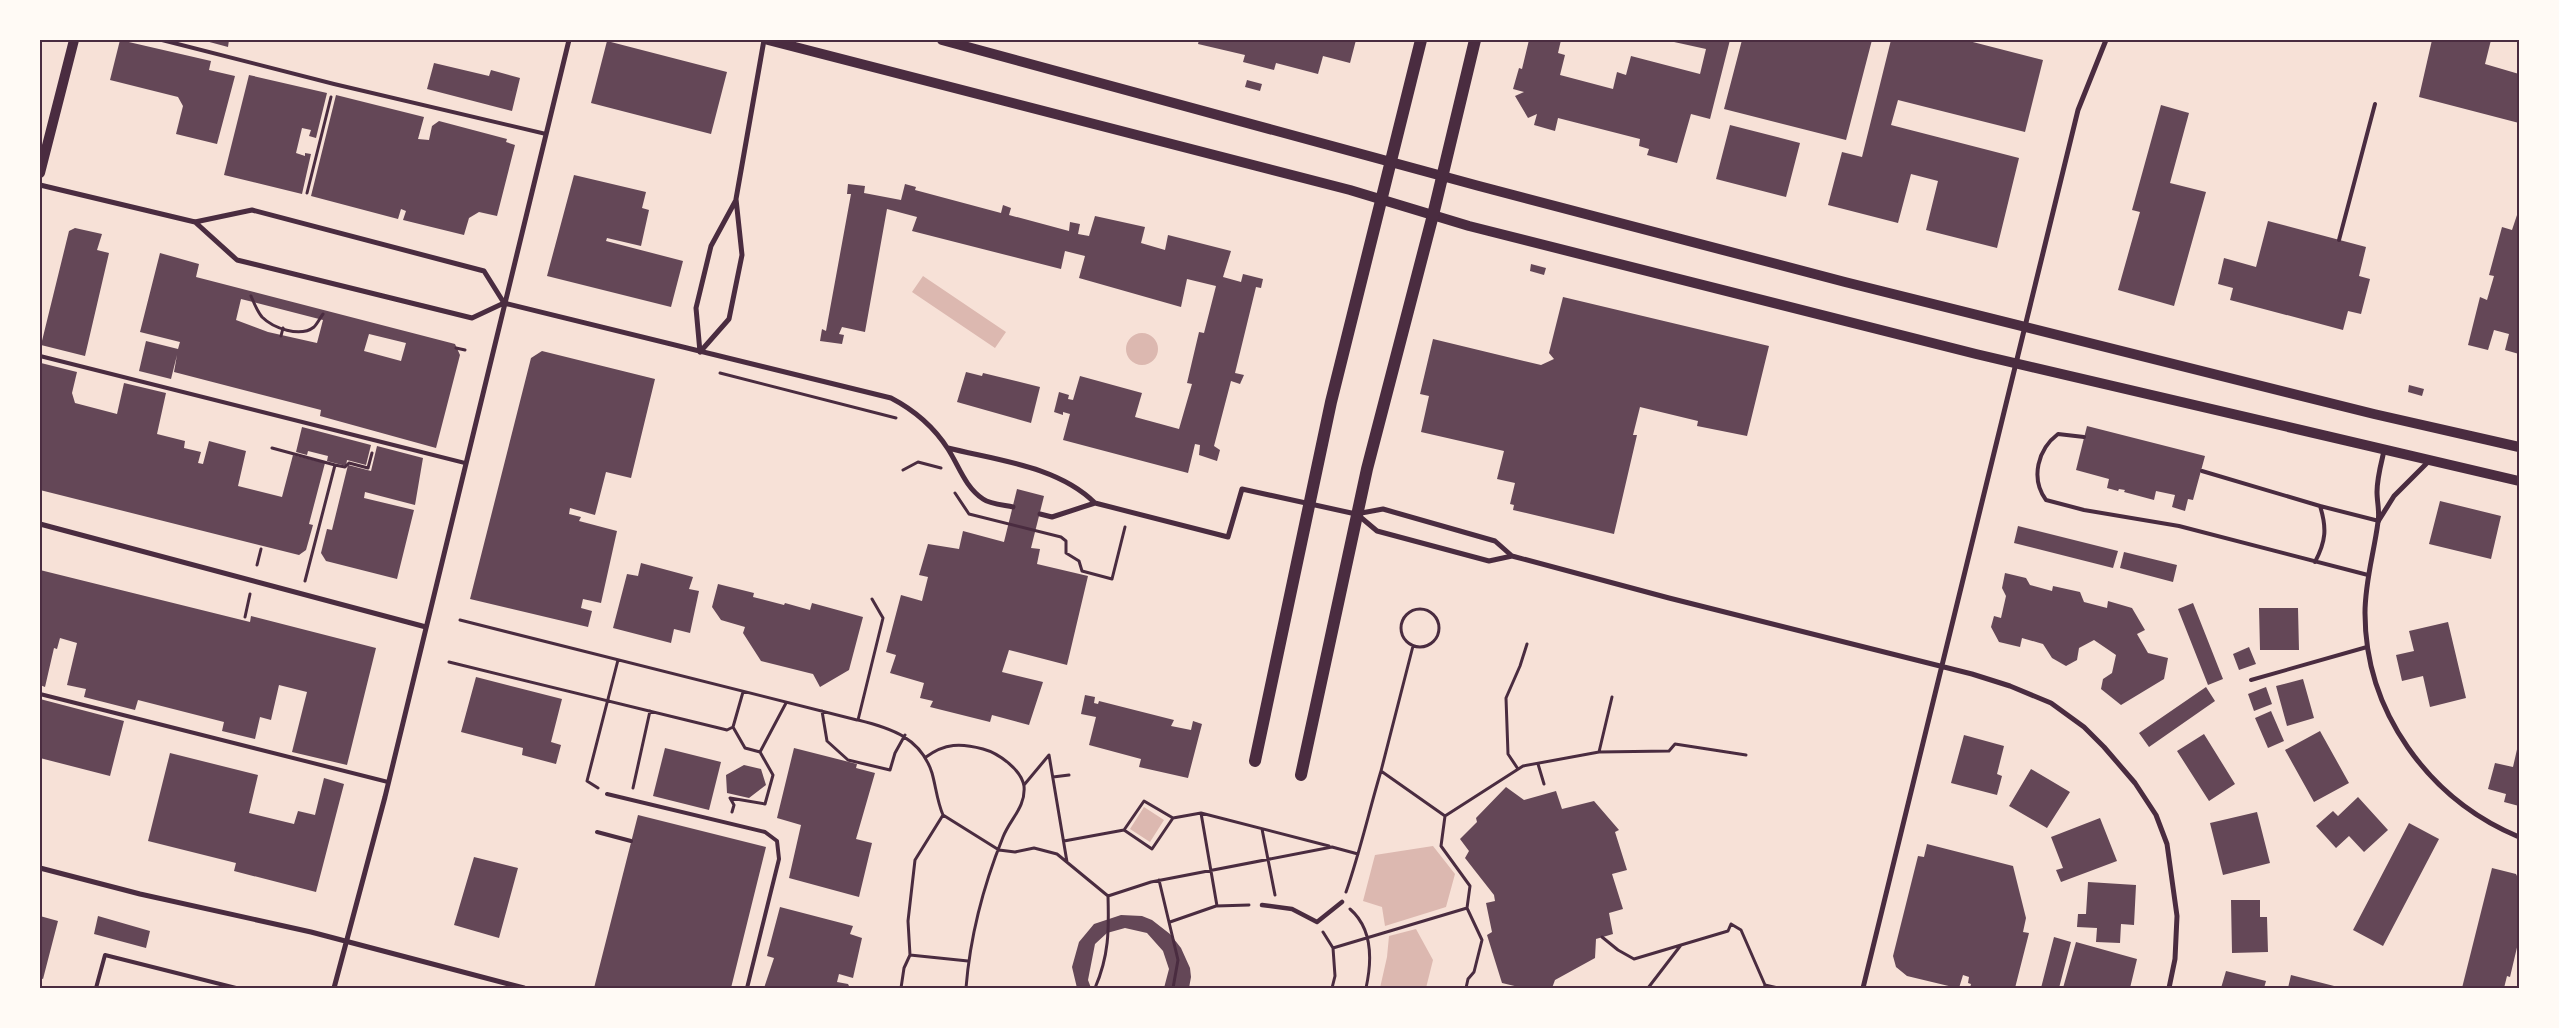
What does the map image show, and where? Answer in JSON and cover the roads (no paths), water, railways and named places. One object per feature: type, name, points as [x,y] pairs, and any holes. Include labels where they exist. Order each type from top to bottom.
[{"type":"main road","points":[[40,173],[74,40]]},
{"type":"main road","points":[[768,40],[1382,200],[1433,215],[2014,364],[2519,481]]},
{"type":"main road","points":[[942,40],[1443,175],[2024,327],[2374,414],[2519,446]]},
{"type":"main road","points":[[1255,761],[1308,505],[1421,40]]},
{"type":"main road","points":[[1300,775],[1356,514],[1402,326],[1433,215],[1475,40]]},
{"type":"street","points":[[334,988],[388,782],[569,40]]},
{"type":"street","points":[[700,352],[729,319],[742,255],[736,199],[764,40]]},
{"type":"street","points":[[1864,988],[1940,666],[2078,110],[2106,40]]},
{"type":"street","points":[[40,186],[195,222],[252,210],[484,272],[504,303]]},
{"type":"street","points":[[700,352],[696,308],[711,246],[736,199]]},
{"type":"street","points":[[195,222],[237,260],[472,318],[504,303],[891,398],[909,407],[927,424],[948,448],[968,485],[984,500],[1013,507]]},
{"type":"street","points":[[948,448],[1054,476],[1083,491],[1094,503]]},
{"type":"street","points":[[2384,451],[2376,492],[2379,521],[2368,575],[2365,613],[2367,647],[2376,686],[2390,721],[2414,758],[2435,781],[2478,815],[2519,837]]},
{"type":"street","points":[[2379,521],[2394,496],[2429,461]]},
{"type":"street","points":[[1040,514],[1052,517],[1094,503],[1228,537],[1242,489],[1356,514],[1383,509],[1496,540],[1512,556]]},
{"type":"street","points":[[1356,514],[1377,531],[1443,549],[1489,561],[1512,556],[1669,598],[1940,666],[2010,686],[2051,703],[2084,727],[2135,784],[2156,815],[2167,844],[2177,916],[2177,938],[2169,988]]},
{"type":"street","points":[[40,524],[426,627]]},
{"type":"street","points":[[40,868],[347,941],[524,988]]},
{"type":"street","points":[[1262,905],[1292,909],[1317,922],[1342,902]]},
{"type":"lane","points":[[162,40],[334,84],[546,134]]},
{"type":"lane","points":[[2339,240],[2375,104]]},
{"type":"lane","points":[[40,356],[465,463]]},
{"type":"lane","points":[[2084,437],[2058,434],[2048,441],[2038,460],[2041,493],[2046,500],[2084,510],[2179,526],[2368,575]]},
{"type":"lane","points":[[2202,471],[2320,506],[2379,521]]},
{"type":"lane","points":[[2315,562],[2326,535],[2320,506]]},
{"type":"lane","points":[[2251,680],[2367,647]]},
{"type":"lane","points":[[40,694],[388,782]]},
{"type":"lane","points":[[607,794],[765,832],[777,841],[779,859],[747,988]]},
{"type":"lane","points":[[597,832],[631,842]]},
{"type":"lane","points":[[96,988],[104,955],[236,988]]}]
